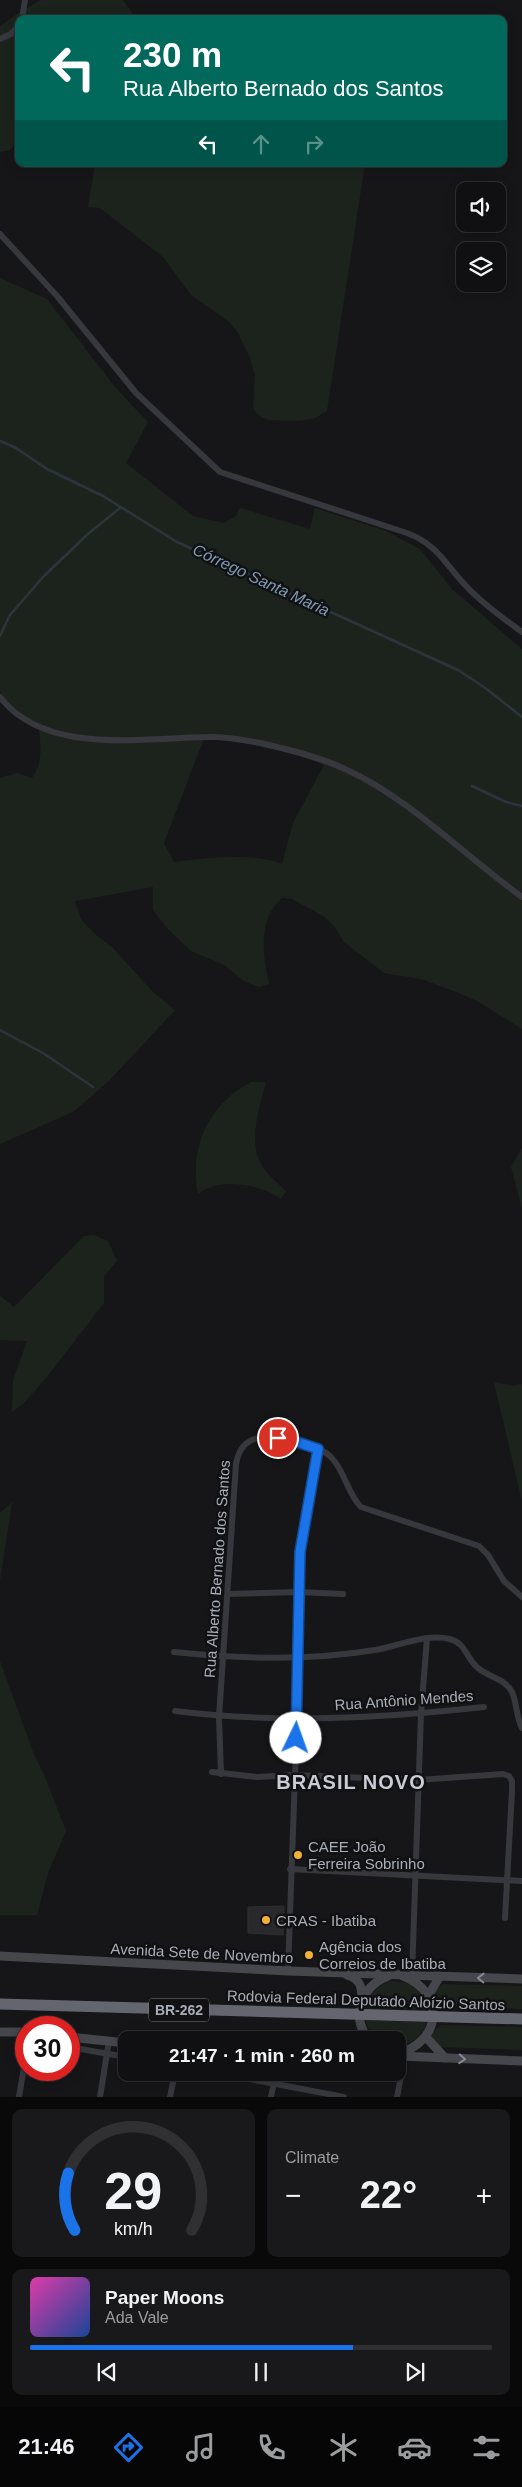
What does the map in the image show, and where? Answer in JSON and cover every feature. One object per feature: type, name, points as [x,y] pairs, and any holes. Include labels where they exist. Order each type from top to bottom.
[{"type":"highway","name":"Rodovia Federal Deputado Aloízio Santos","points":[[0,2004],[522,2020]]},
{"type":"street","points":[[23,15],[25,0]]},
{"type":"street","points":[[0,39],[11,34],[15,30]]},
{"type":"street","points":[[0,234],[57,296],[136,393],[220,472],[231,478],[298,497],[407,533],[427,542],[437,549],[470,590],[522,632]]},
{"type":"street","points":[[0,697],[18,717],[50,730],[72,736],[122,740],[230,737],[322,760],[348,770],[388,794],[522,897]]},
{"type":"street","name":"Rua Alberto Bernado dos Santos","points":[[221,1774],[219,1717],[236,1464],[242,1448],[249,1442],[265,1438],[291,1440],[318,1449]]},
{"type":"street","points":[[288,1971],[301,1540],[318,1449],[337,1465],[352,1496],[361,1507],[479,1546],[488,1554],[504,1581],[522,1597]]},
{"type":"street","points":[[228,1594],[299,1592],[343,1594]]},
{"type":"street","points":[[412,1975],[418,1780],[427,1638]]},
{"type":"street","points":[[174,1652],[222,1657],[297,1657],[376,1650],[427,1638],[450,1639],[466,1649],[477,1668],[507,1684],[512,1692],[522,1728]]},
{"type":"street","name":"Rua Antônio Mendes","points":[[175,1711],[219,1717],[297,1719],[421,1714],[484,1707]]},
{"type":"street","points":[[212,1772],[257,1777],[294,1775],[418,1780],[504,1774],[509,1776],[512,1781],[505,1918]]},
{"type":"street","points":[[290,1869],[522,1881]]},
{"type":"street","name":"Avenida Sete de Novembro","points":[[0,1956],[288,1971],[522,1979]]},
{"type":"street","points":[[340,1973],[358,1980],[362,1993],[359,2015],[363,2031]]},
{"type":"street","points":[[361,2002],[372,1985],[380,1980],[398,1975],[412,1980],[428,1996],[434,2017],[426,2037],[406,2052]]},
{"type":"street","points":[[428,1996],[440,1976]]},
{"type":"street","points":[[0,2032],[15,2032]]},
{"type":"street","points":[[426,2037],[445,2058]]},
{"type":"street","points":[[80,2038],[118,2042]]},
{"type":"street","points":[[100,2097],[109,2041]]},
{"type":"street","points":[[80,2049],[118,2056]]},
{"type":"street","points":[[406,2055],[522,2061]]},
{"type":"street","points":[[19,2097],[22,2081]]},
{"type":"street","points":[[170,2097],[173,2081]]},
{"type":"street","points":[[263,2081],[344,2097]]},
{"type":"street","points":[[397,2097],[398,2081]]},
{"type":"street","points":[[271,2097],[274,2083]]},
{"type":"shaded area","points":[[41,0],[123,0],[133,15],[16,15]]},
{"type":"shaded area","points":[[15,16],[15,144],[10,150],[0,152],[0,26]]},
{"type":"shaded area","points":[[95,167],[365,167],[327,411],[315,418],[300,421],[268,420],[258,415],[253,408],[255,375],[250,358],[238,333],[228,321],[191,295],[163,257],[100,208],[88,207]]},
{"type":"shaded area","points":[[0,278],[47,299],[115,387],[148,422],[126,463],[193,516],[224,523],[236,516],[240,508],[310,529],[315,508],[386,531],[420,549],[452,589],[522,649],[522,1029],[477,1001],[459,993],[421,979],[384,973],[344,942],[334,926],[325,917],[292,899],[282,898],[269,916],[265,927],[264,950],[269,984],[259,987],[244,981],[224,965],[191,951],[167,928],[153,910],[153,887],[75,901],[81,919],[95,934],[113,948],[152,991],[175,1010],[110,1080],[73,1112],[0,1144],[0,778],[17,773],[32,778],[40,759],[40,746],[39,725],[11,707],[0,690]],"holes":[[[204,738],[280,750],[324,765],[293,823],[282,864],[271,860],[243,857],[174,862],[164,843]]]},
{"type":"shaded area","points":[[251,1082],[266,1082],[256,1124],[255,1146],[258,1156],[264,1169],[286,1191],[281,1199],[251,1186],[228,1184],[207,1189],[198,1194],[197,1159],[205,1128],[213,1114],[224,1102],[236,1091]]},
{"type":"shaded area","points":[[522,1148],[522,1209],[511,1167]]},
{"type":"shaded area","points":[[94,1235],[108,1241],[117,1261],[104,1276],[104,1303],[46,1378],[23,1404],[12,1412],[13,1380],[27,1341],[0,1340],[0,1296],[14,1307],[84,1236]]},
{"type":"shaded area","points":[[494,1382],[513,1386],[522,1384],[522,1502]]},
{"type":"shaded area","points":[[12,1502],[0,1581],[0,1513]]},
{"type":"shaded area","points":[[0,1661],[33,1752],[66,1831],[48,1873],[37,1915],[0,1915]]},
{"type":"shaded area","points":[[393,1981],[406,1983],[416,1989],[423,1998],[427,2010],[365,2008],[375,1990]]},
{"type":"shaded area","points":[[442,1984],[522,1986],[522,2009],[441,2006],[435,2001],[433,1993]]},
{"type":"shaded area","points":[[365,2020],[427,2022],[419,2036],[406,2044],[406,2031],[370,2031]]},
{"type":"shaded area","points":[[441,2025],[522,2027],[522,2050],[440,2047],[432,2038],[432,2033]]},
{"type":"building","name":"CRAS - Ibatiba","points":[[284,1906],[283,1935],[248,1933],[248,1907]]},
{"type":"waterway","name":"Córrego Santa Maria","points":[[0,441],[16,448],[47,469],[103,496],[177,542],[458,670],[484,687],[522,717]]},
{"type":"waterway","points":[[0,636],[10,615],[43,577],[89,533],[120,508]]},
{"type":"waterway","points":[[472,786],[506,802],[522,806]]},
{"type":"waterway","points":[[0,1030],[43,1053],[93,1087]]},
{"type":"place","name":"CAEE João Ferreira Sobrinho","points":[[298,1855]]},
{"type":"place","name":"CRAS - Ibatiba","points":[[266,1920]]},
{"type":"place","name":"Agência dos Correios de Ibatiba","points":[[309,1955]]},
{"type":"district","name":"BRASIL NOVO","points":[[351,1782]]},
{"type":"route","points":[[278,1438],[291,1440],[318,1449],[304,1520],[299,1563],[296,1738]]}]
